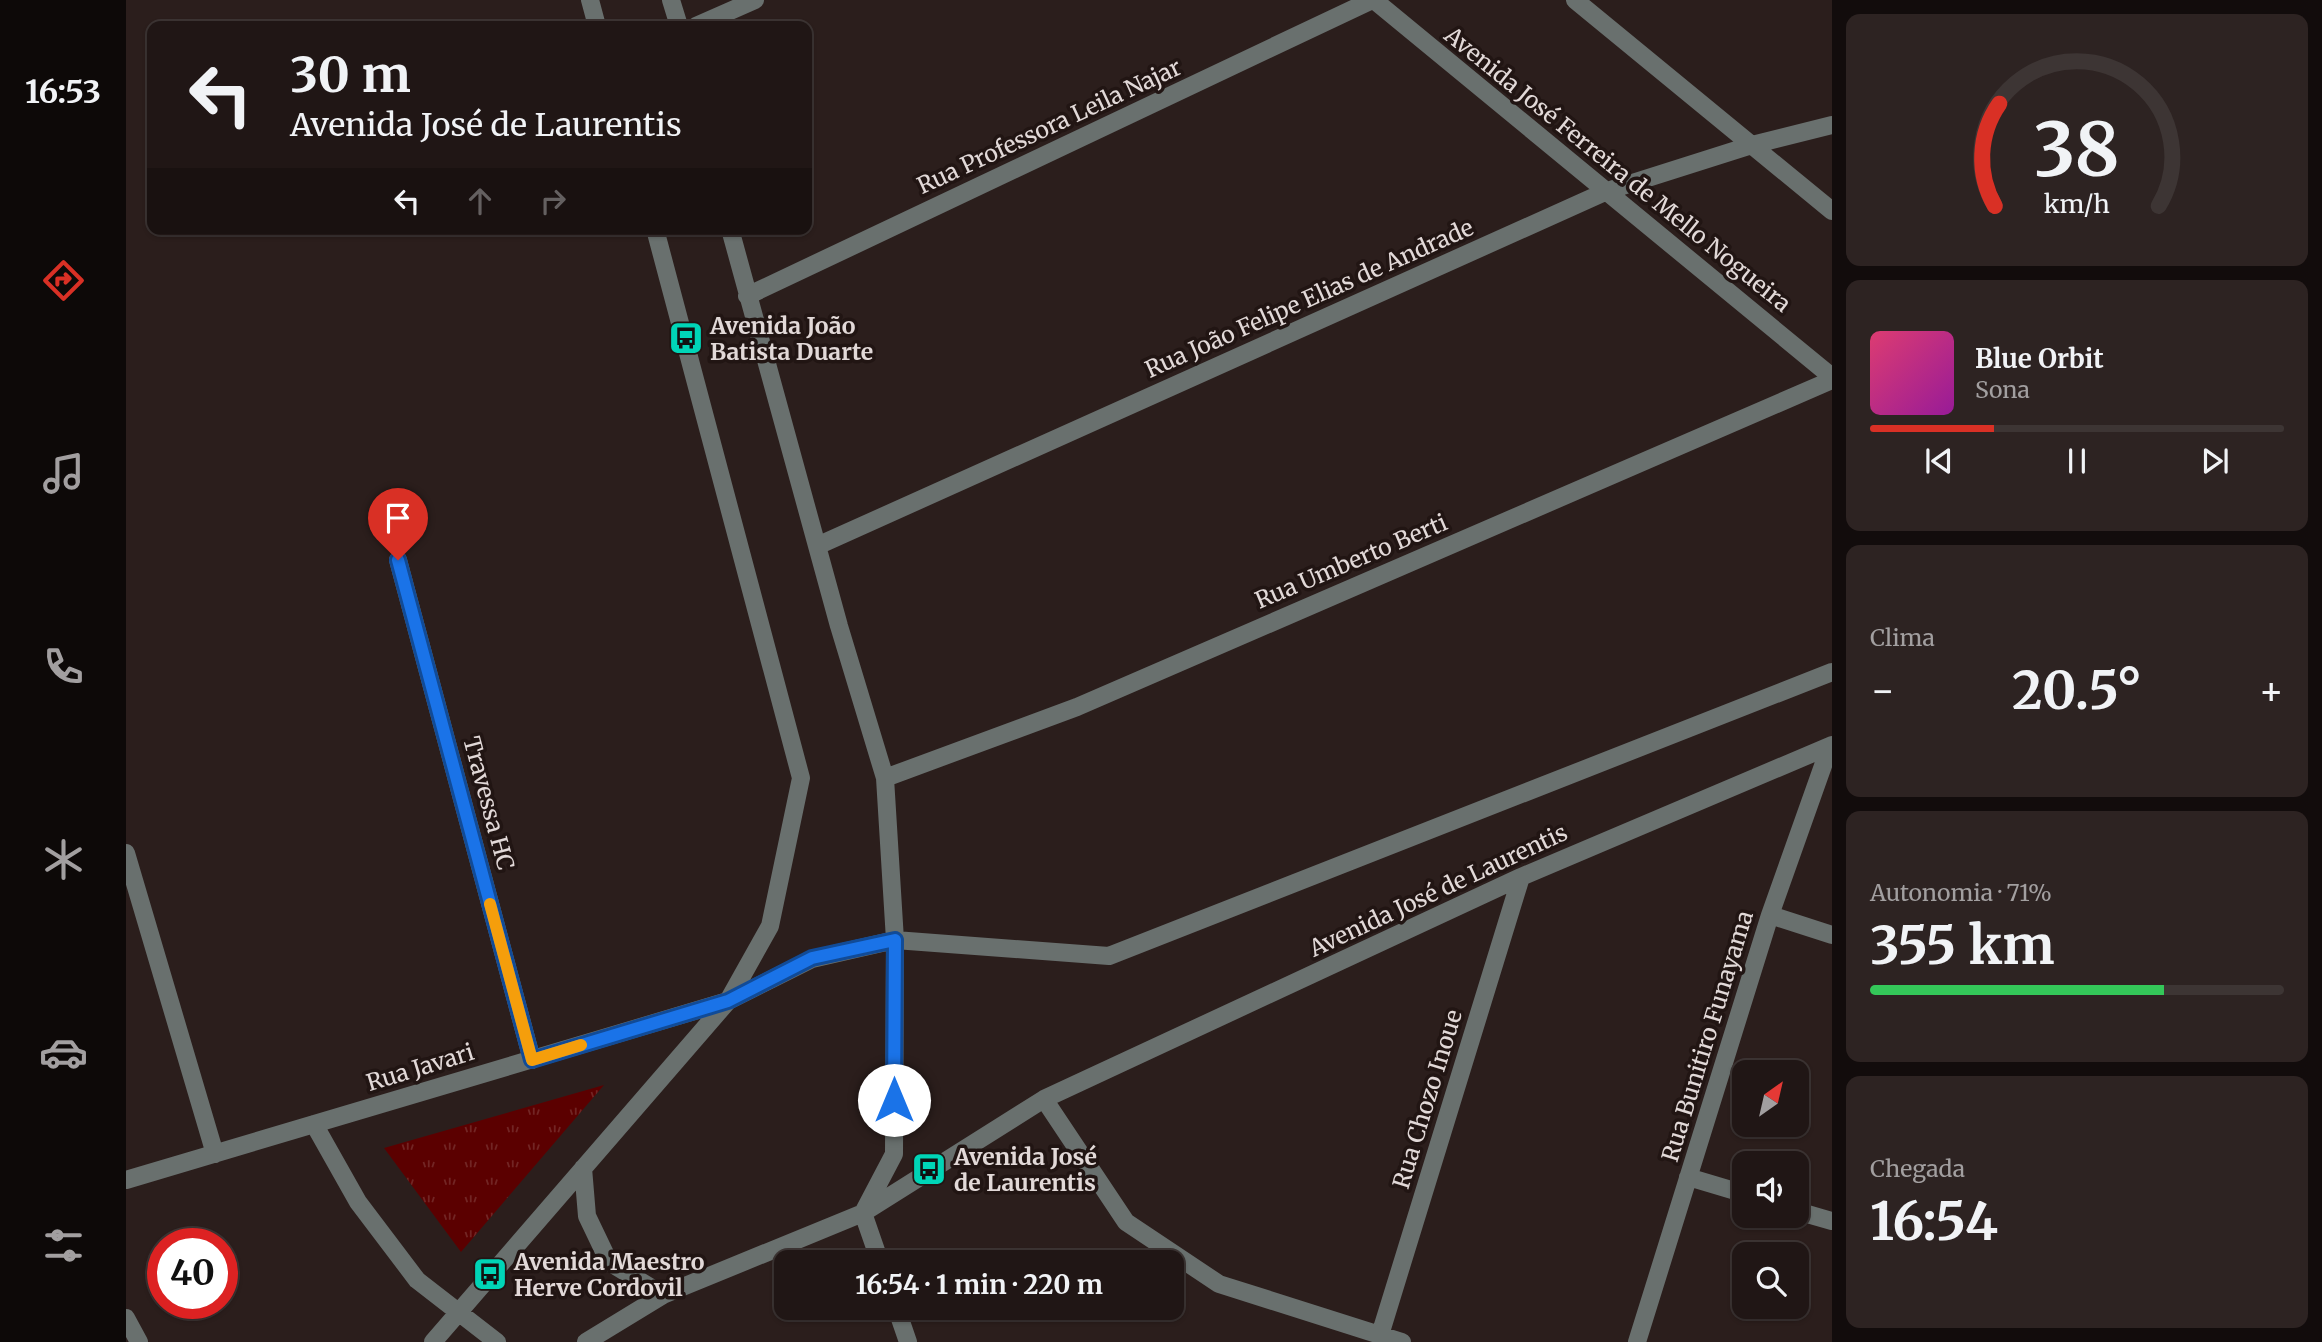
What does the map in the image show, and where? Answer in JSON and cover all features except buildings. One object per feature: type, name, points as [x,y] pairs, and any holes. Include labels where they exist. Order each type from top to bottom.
[{"type":"street","points":[[590,0],[596,21]]},
{"type":"street","points":[[671,0],[678,21]]},
{"type":"street","points":[[707,21],[755,0]]},
{"type":"street","name":"Avenida José Ferreira de Mello Nogueira","points":[[1373,0],[1832,378]]},
{"type":"street","name":"Rua Professora Leila Najar","points":[[747,296],[1373,0]]},
{"type":"street","points":[[1576,0],[1832,211]]},
{"type":"street","name":"Rua João Felipe Elias de Andrade","points":[[817,546],[1607,191],[1752,145],[1832,125]]},
{"type":"street","points":[[433,1342],[728,1001],[770,926],[801,778],[657,235]]},
{"type":"street","points":[[732,235],[817,546],[885,778],[895,940],[894,1154],[863,1213],[876,1250]]},
{"type":"street","name":"Rua Umberto Berti","points":[[885,778],[1077,706],[1832,378]]},
{"type":"street","name":"Travessa HC","points":[[398,560],[532,1060]]},
{"type":"street","points":[[728,1001],[812,958],[895,940],[1109,956],[1832,672]]},
{"type":"street","name":"Avenida José de Laurentis","points":[[586,1342],[663,1295],[863,1213],[1044,1099],[1521,877],[1831,746]]},
{"type":"street","name":"Rua Bunitiro Funayama","points":[[1637,1342],[1770,915],[1831,746]]},
{"type":"street","points":[[126,853],[215,1154]]},
{"type":"street","name":"Rua Chozo Inoue","points":[[1380,1335],[1521,877]]},
{"type":"street","points":[[1770,915],[1832,935]]},
{"type":"street","name":"Rua Javari","points":[[126,1180],[728,1001]]},
{"type":"street","points":[[1044,1099],[1126,1222],[1219,1284],[1402,1342]]},
{"type":"street","points":[[314,1125],[358,1202],[417,1280],[497,1342]]},
{"type":"street","points":[[583,1168],[587,1216],[609,1262],[663,1295]]},
{"type":"street","points":[[1688,1177],[1732,1190]]},
{"type":"street","points":[[1809,1214],[1832,1221]]},
{"type":"street","points":[[126,1318],[139,1342]]},
{"type":"street","points":[[900,1320],[908,1342]]},
{"type":"green space","points":[[604,1085],[461,1252],[384,1148]]},
{"type":"slow traffic","points":[[490,904],[532,1060],[581,1045]]},
{"type":"place","name":"Avenida João Batista Duarte","points":[[686,338]]},
{"type":"place","name":"Avenida José de Laurentis","points":[[929,1169]]},
{"type":"place","name":"Avenida Maestro Herve Cordovil","points":[[490,1274]]},
{"type":"route","points":[[398,560],[532,1060],[728,1001],[812,958],[895,940],[894,1100]]}]
